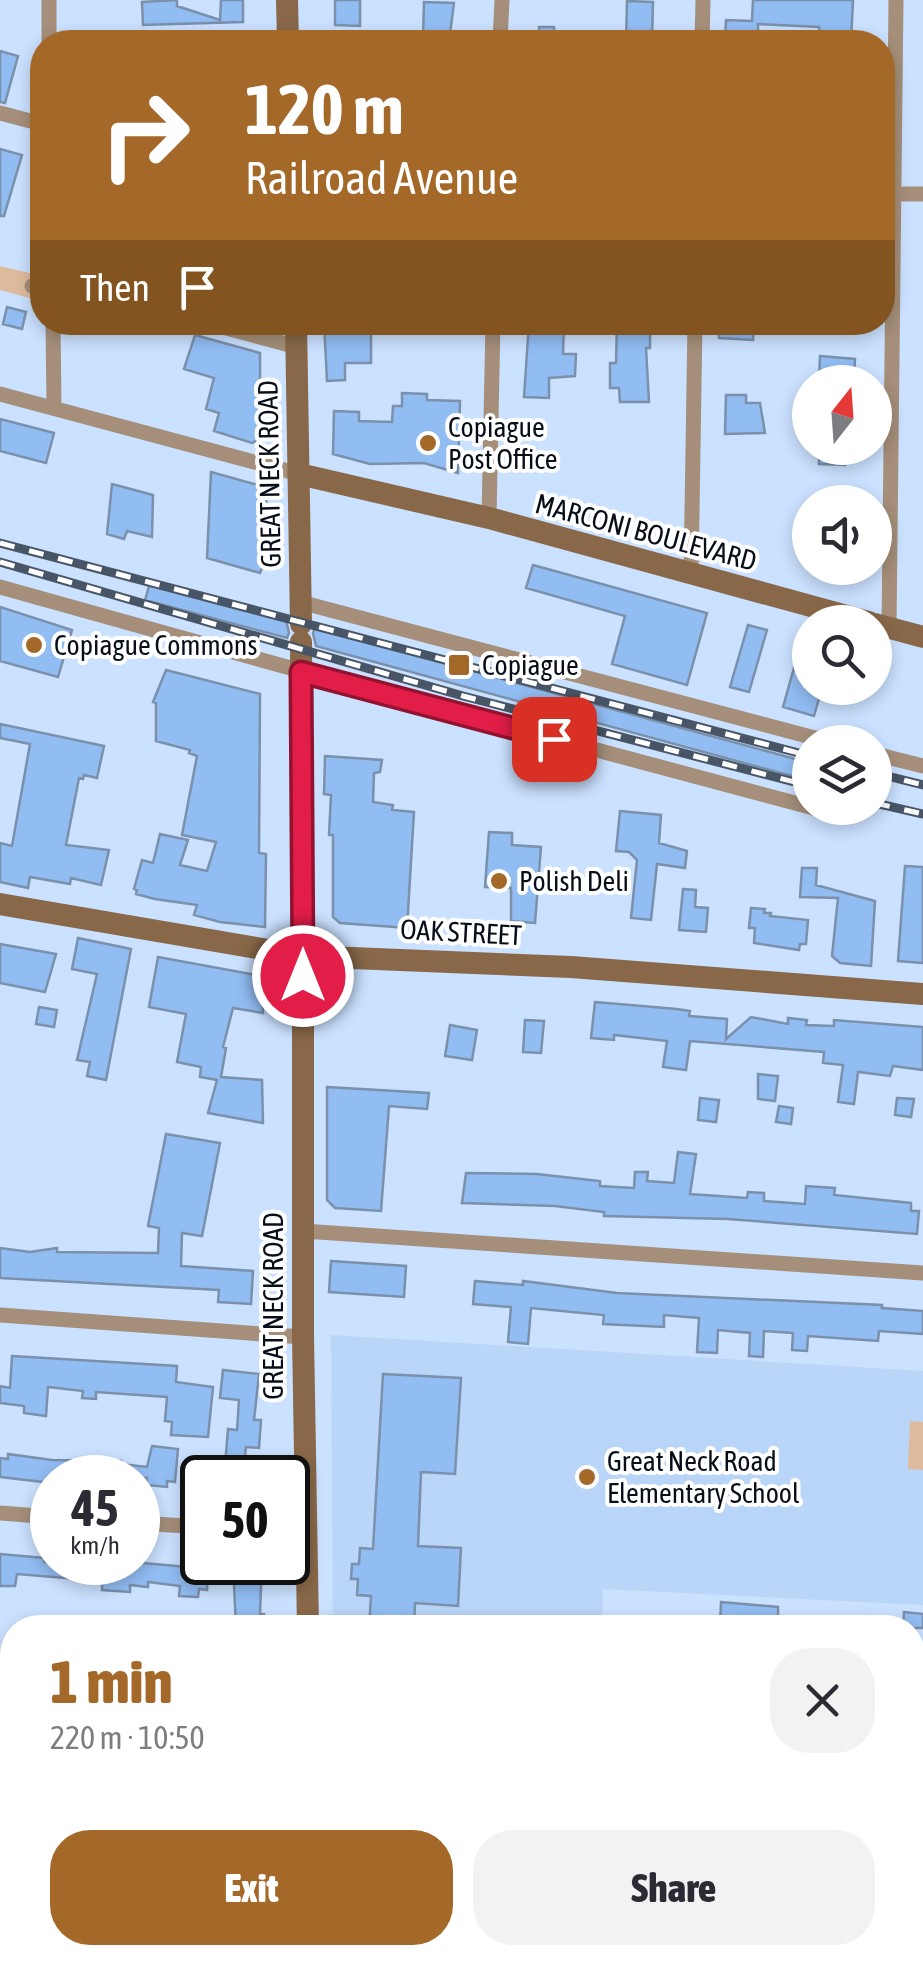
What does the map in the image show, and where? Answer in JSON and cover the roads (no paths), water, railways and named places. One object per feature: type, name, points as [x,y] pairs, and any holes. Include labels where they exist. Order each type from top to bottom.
[{"type":"main road","points":[[288,0],[288,30]]},
{"type":"main road","name":"GREAT NECK ROAD","points":[[297,335],[303,972],[303,1336],[299,1455]]},
{"type":"main road","name":"MARCONI BOULEVARD","points":[[299,474],[489,518],[801,605]]},
{"type":"main road","name":"MARCONI BOULEVARD","points":[[892,629],[923,637]]},
{"type":"main road","name":"OAK STREET","points":[[0,904],[303,972],[571,967],[923,994]]},
{"type":"main road","name":"GREAT NECK ROAD","points":[[303,1585],[306,1615]]},
{"type":"street","points":[[49,0],[49,30]]},
{"type":"street","points":[[501,30],[502,0]]},
{"type":"street","points":[[703,30],[704,0]]},
{"type":"street","points":[[895,30],[896,0]]},
{"type":"street","points":[[0,113],[30,121]]},
{"type":"street","points":[[895,194],[923,194]]},
{"type":"street","points":[[53,335],[54,408]]},
{"type":"street","points":[[252,335],[297,347]]},
{"type":"street","points":[[489,518],[493,335]]},
{"type":"street","points":[[690,576],[695,335]]},
{"type":"street","points":[[878,605],[884,335]]},
{"type":"street","name":"MARCONI BOULEVARD","points":[[0,394],[299,474]]},
{"type":"street","points":[[0,586],[301,672],[792,802]]},
{"type":"street","points":[[301,623],[792,733]]},
{"type":"street","points":[[892,758],[923,766]]},
{"type":"street","points":[[303,1232],[923,1273]]},
{"type":"street","points":[[0,1316],[303,1336]]},
{"type":"street","points":[[0,1513],[30,1515]]},
{"type":"railway","points":[[0,543],[792,751]]},
{"type":"railway","points":[[0,562],[463,696],[792,781]]},
{"type":"railway","points":[[892,777],[923,785]]},
{"type":"railway","points":[[892,807],[923,814]]},
{"type":"place","name":"Copiague Post Office","points":[[428,443]]},
{"type":"place","name":"Copiague Commons","points":[[34,645]]},
{"type":"place","name":"Copiague","points":[[459,665]]},
{"type":"place","name":"Polish Deli","points":[[499,881]]},
{"type":"place","name":"Great Neck Road Elementary School","points":[[587,1477]]}]
